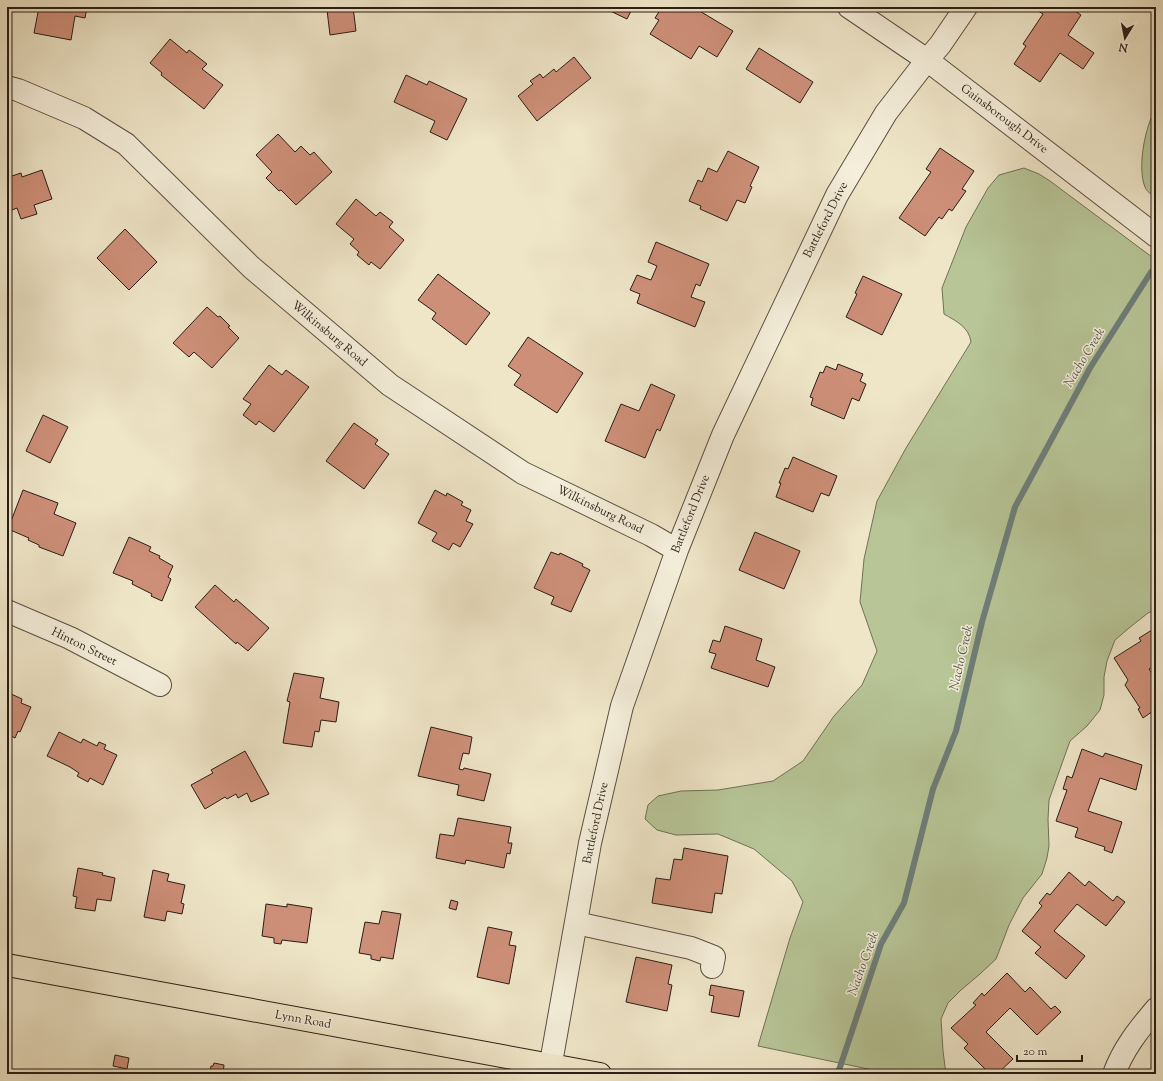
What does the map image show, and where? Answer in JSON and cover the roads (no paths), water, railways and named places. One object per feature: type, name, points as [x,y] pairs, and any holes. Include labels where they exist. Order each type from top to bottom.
[{"type":"main road","name":"Lynn Road","points":[[7,965],[550,1070],[600,1074]]},
{"type":"street","name":"Gainsborough Drive","points":[[849,7],[927,60],[1156,236]]},
{"type":"street","name":"Battleford Drive","points":[[550,1070],[590,843],[622,706],[677,550],[723,435],[837,194],[886,113],[940,45],[966,7]]},
{"type":"street","name":"Wilkinsburg Road","points":[[7,87],[18,90],[84,118],[126,144],[251,267],[390,385],[523,472],[651,535],[677,550]]},
{"type":"street","name":"Hinton Street","points":[[7,611],[70,638],[160,685]]},
{"type":"street","points":[[576,923],[691,948],[714,957],[712,967]]},
{"type":"street","points":[[1114,1074],[1117,1064],[1134,1036],[1156,1009]]},
{"type":"waterway","name":"Nacho Creek","points":[[839,1070],[881,944],[904,903],[933,789],[956,731],[982,622],[1015,507],[1090,368],[1151,272]]}]
